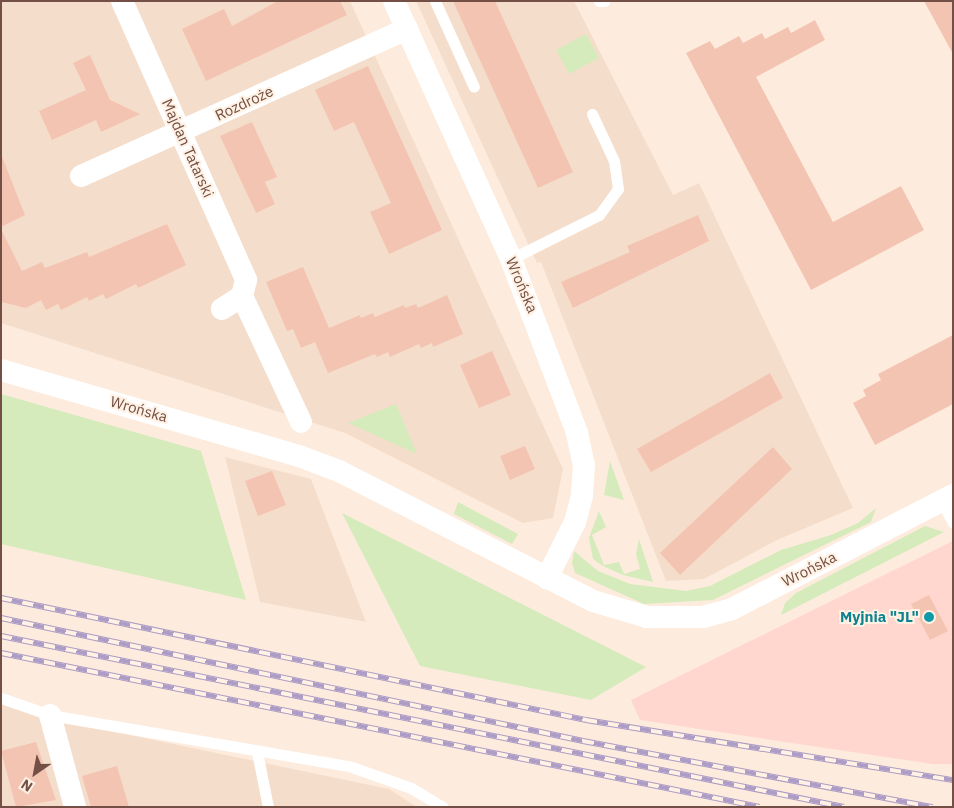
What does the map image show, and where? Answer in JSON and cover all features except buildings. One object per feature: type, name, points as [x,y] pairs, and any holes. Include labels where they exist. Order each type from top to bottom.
[{"type":"street","name":"Majdan Tatarski","points":[[122,1],[182,132],[246,280],[242,296],[301,422]]},
{"type":"street","name":"Wrońska","points":[[394,1],[511,259],[577,432],[584,465],[577,515],[547,578]]},
{"type":"street","name":"Rozdroże","points":[[81,176],[407,29]]},
{"type":"street","points":[[222,309],[242,296]]},
{"type":"street","name":"Wrońska","points":[[1,370],[300,456],[339,471],[593,601],[632,614],[665,619],[703,617],[744,603],[947,498]]},
{"type":"street","points":[[50,715],[75,807]]},
{"type":"lane","points":[[434,1],[474,87]]},
{"type":"lane","points":[[599,1],[604,1]]},
{"type":"lane","points":[[511,259],[599,215],[618,190],[614,161],[592,114]]},
{"type":"lane","points":[[947,498],[953,523]]},
{"type":"lane","points":[[1,698],[50,715],[257,752],[349,766],[411,788],[443,807]]},
{"type":"lane","points":[[257,752],[268,807]]},
{"type":"shaded area","points":[[1,1],[350,1],[563,469],[553,518],[523,523],[345,433],[1,323]]},
{"type":"shaded area","points":[[416,1],[574,1],[673,195],[699,183],[853,508],[777,540],[704,579],[666,581],[541,262],[537,263]]},
{"type":"shaded area","points":[[225,457],[311,479],[366,622],[260,602]]},
{"type":"shaded area","points":[[953,541],[953,764],[932,764],[640,720],[631,700]]},
{"type":"shaded area","points":[[1,704],[39,716],[389,789],[417,807],[1,807]]},
{"type":"green space","points":[[586,34],[599,58],[569,74],[556,50]]},
{"type":"green space","points":[[1,394],[201,451],[246,600],[1,544]]},
{"type":"green space","points":[[396,404],[417,454],[348,423]]},
{"type":"green space","points":[[610,461],[624,500],[604,495]]},
{"type":"green space","points":[[458,502],[518,534],[512,544],[454,514]]},
{"type":"green space","points":[[876,508],[871,522],[713,600],[644,604],[575,573],[572,563],[574,551],[598,571],[630,584],[686,591],[710,586],[781,550],[831,535],[858,523]]},
{"type":"green space","points":[[599,511],[606,527],[592,535],[604,565],[619,562],[624,574],[640,569],[636,554],[639,539],[653,582],[623,575],[603,566],[593,559],[589,538]]},
{"type":"green space","points":[[342,513],[646,667],[591,700],[420,666]]},
{"type":"green space","points":[[925,526],[944,532],[781,615],[785,603],[796,593]]},
{"type":"railway","points":[[1,598],[586,720],[953,780]]},
{"type":"railway","points":[[1,618],[583,741],[933,807]]},
{"type":"railway","points":[[1,636],[844,807]]},
{"type":"railway","points":[[1,653],[760,807]]},
{"type":"place","name":"Myjnia \"JL\"","points":[[929,617]]}]
